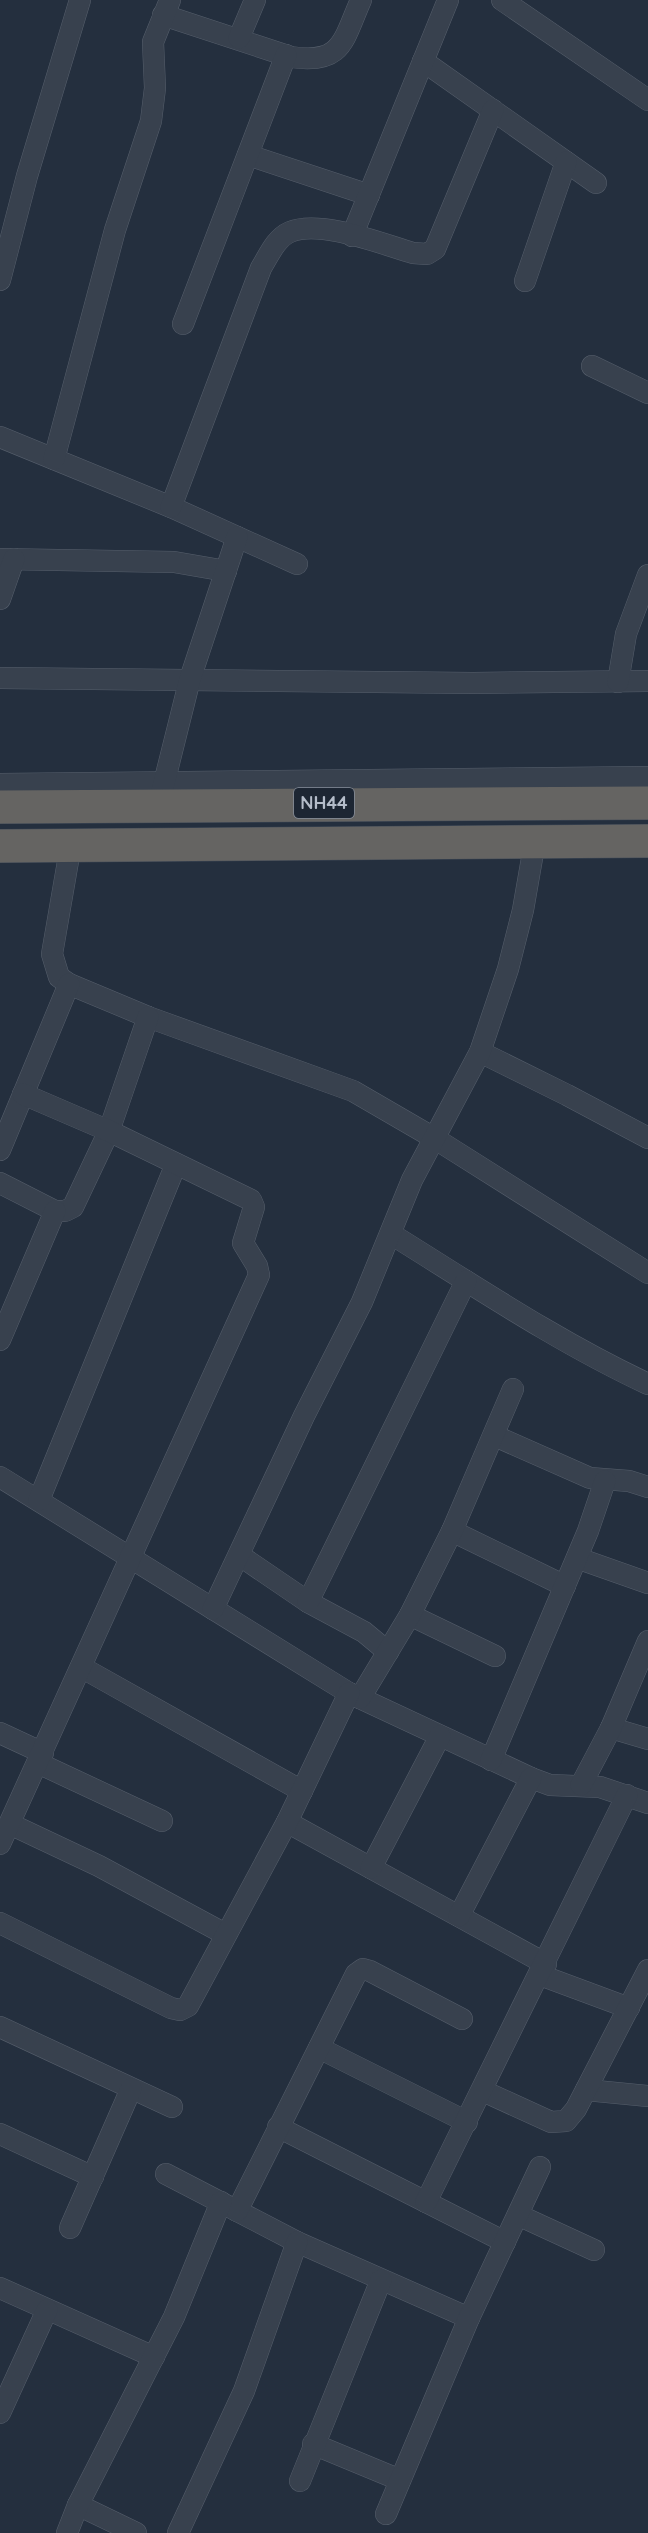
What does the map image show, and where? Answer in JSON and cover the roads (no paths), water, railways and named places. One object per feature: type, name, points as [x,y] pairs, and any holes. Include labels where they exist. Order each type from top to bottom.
[{"type":"highway","name":"NH44","points":[[0,807],[161,794],[648,802]]},
{"type":"highway","name":"NH44","points":[[0,846],[70,851],[534,849],[648,841]]},
{"type":"street","points":[[0,280],[27,176],[80,0]]},
{"type":"street","points":[[239,38],[255,0]]},
{"type":"street","points":[[54,459],[115,230],[151,121],[155,88],[153,42],[167,7],[239,38],[286,55],[310,60],[328,56],[340,47],[361,0]]},
{"type":"street","points":[[352,236],[448,0]]},
{"type":"street","points":[[502,0],[648,100]]},
{"type":"street","points":[[183,324],[286,55]]},
{"type":"street","points":[[423,61],[596,183]]},
{"type":"street","points":[[171,507],[261,267],[278,241],[289,232],[306,227],[352,236],[413,253],[427,254],[435,249],[493,110]]},
{"type":"street","points":[[248,155],[369,195]]},
{"type":"street","points":[[525,281],[566,162]]},
{"type":"street","points":[[592,366],[648,393]]},
{"type":"street","points":[[0,437],[171,507],[297,564]]},
{"type":"street","points":[[161,794],[190,680],[237,537]]},
{"type":"street","points":[[0,599],[7,559],[174,562],[226,570]]},
{"type":"street","points":[[618,682],[626,634],[648,575]]},
{"type":"street","points":[[0,678],[648,681]]},
{"type":"street","points":[[0,784],[161,794],[648,777]]},
{"type":"street","points":[[213,1609],[304,1416],[362,1302],[412,1180],[480,1052],[508,969],[534,849],[648,855]]},
{"type":"street","points":[[0,859],[70,851],[52,954],[59,977],[69,984],[148,1017],[353,1091],[434,1138],[648,1274]]},
{"type":"street","points":[[0,1150],[69,984]]},
{"type":"street","points":[[0,1183],[55,1211],[73,1207],[109,1131],[148,1017]]},
{"type":"street","points":[[480,1052],[648,1138]]},
{"type":"street","points":[[0,1844],[259,1275],[257,1266],[243,1243],[254,1207],[251,1200],[109,1131],[23,1095]]},
{"type":"street","points":[[39,1500],[176,1164]]},
{"type":"street","points":[[0,1341],[55,1211]]},
{"type":"street","points":[[391,1234],[613,1367],[648,1384]]},
{"type":"street","points":[[308,1602],[466,1281]]},
{"type":"street","points":[[0,1923],[171,2008],[180,2010],[188,2006],[354,1696],[388,1652],[410,1615],[452,1531],[495,1436],[513,1389]]},
{"type":"street","points":[[495,1436],[590,1478],[605,1481],[629,1481],[648,1487]]},
{"type":"street","points":[[0,1477],[354,1696],[550,1785],[581,1785],[648,1803]]},
{"type":"street","points":[[492,1760],[577,1558],[605,1481]]},
{"type":"street","points":[[452,1531],[565,1586]]},
{"type":"street","points":[[239,1555],[308,1602],[364,1632],[388,1652]]},
{"type":"street","points":[[577,1558],[648,1584]]},
{"type":"street","points":[[410,1615],[495,1656]]},
{"type":"street","points":[[581,1785],[611,1728],[648,1641]]},
{"type":"street","points":[[81,1667],[302,1791]]},
{"type":"street","points":[[611,1728],[648,1739]]},
{"type":"street","points":[[0,1733],[40,1758],[162,1821]]},
{"type":"street","points":[[371,1868],[440,1736]]},
{"type":"street","points":[[459,1916],[531,1778]]},
{"type":"street","points":[[426,2202],[543,1970],[627,1796]]},
{"type":"street","points":[[287,1822],[459,1916],[543,1970],[629,2008]]},
{"type":"street","points":[[10,1824],[99,1866],[225,1934]]},
{"type":"street","points":[[67,2533],[78,2505],[229,2207],[278,2127],[356,1974],[363,1969],[462,2019]]},
{"type":"street","points":[[483,2091],[551,2122],[566,2121],[586,2090],[648,1970]]},
{"type":"street","points":[[0,2027],[172,2107]]},
{"type":"street","points":[[319,2048],[467,2122]]},
{"type":"street","points":[[70,2228],[131,2089]]},
{"type":"street","points":[[586,2090],[648,2096]]},
{"type":"street","points":[[278,2127],[505,2242]]},
{"type":"street","points":[[0,2134],[93,2177]]},
{"type":"street","points":[[386,2514],[469,2318],[540,2167]]},
{"type":"street","points":[[166,2174],[297,2242],[469,2318]]},
{"type":"street","points":[[518,2215],[594,2250]]},
{"type":"street","points":[[178,2533],[244,2391],[297,2242]]},
{"type":"street","points":[[300,2481],[381,2280]]},
{"type":"street","points":[[0,2288],[154,2357]]},
{"type":"street","points":[[0,2413],[47,2310]]},
{"type":"street","points":[[314,2444],[400,2480]]},
{"type":"street","points":[[78,2505],[136,2533]]}]
